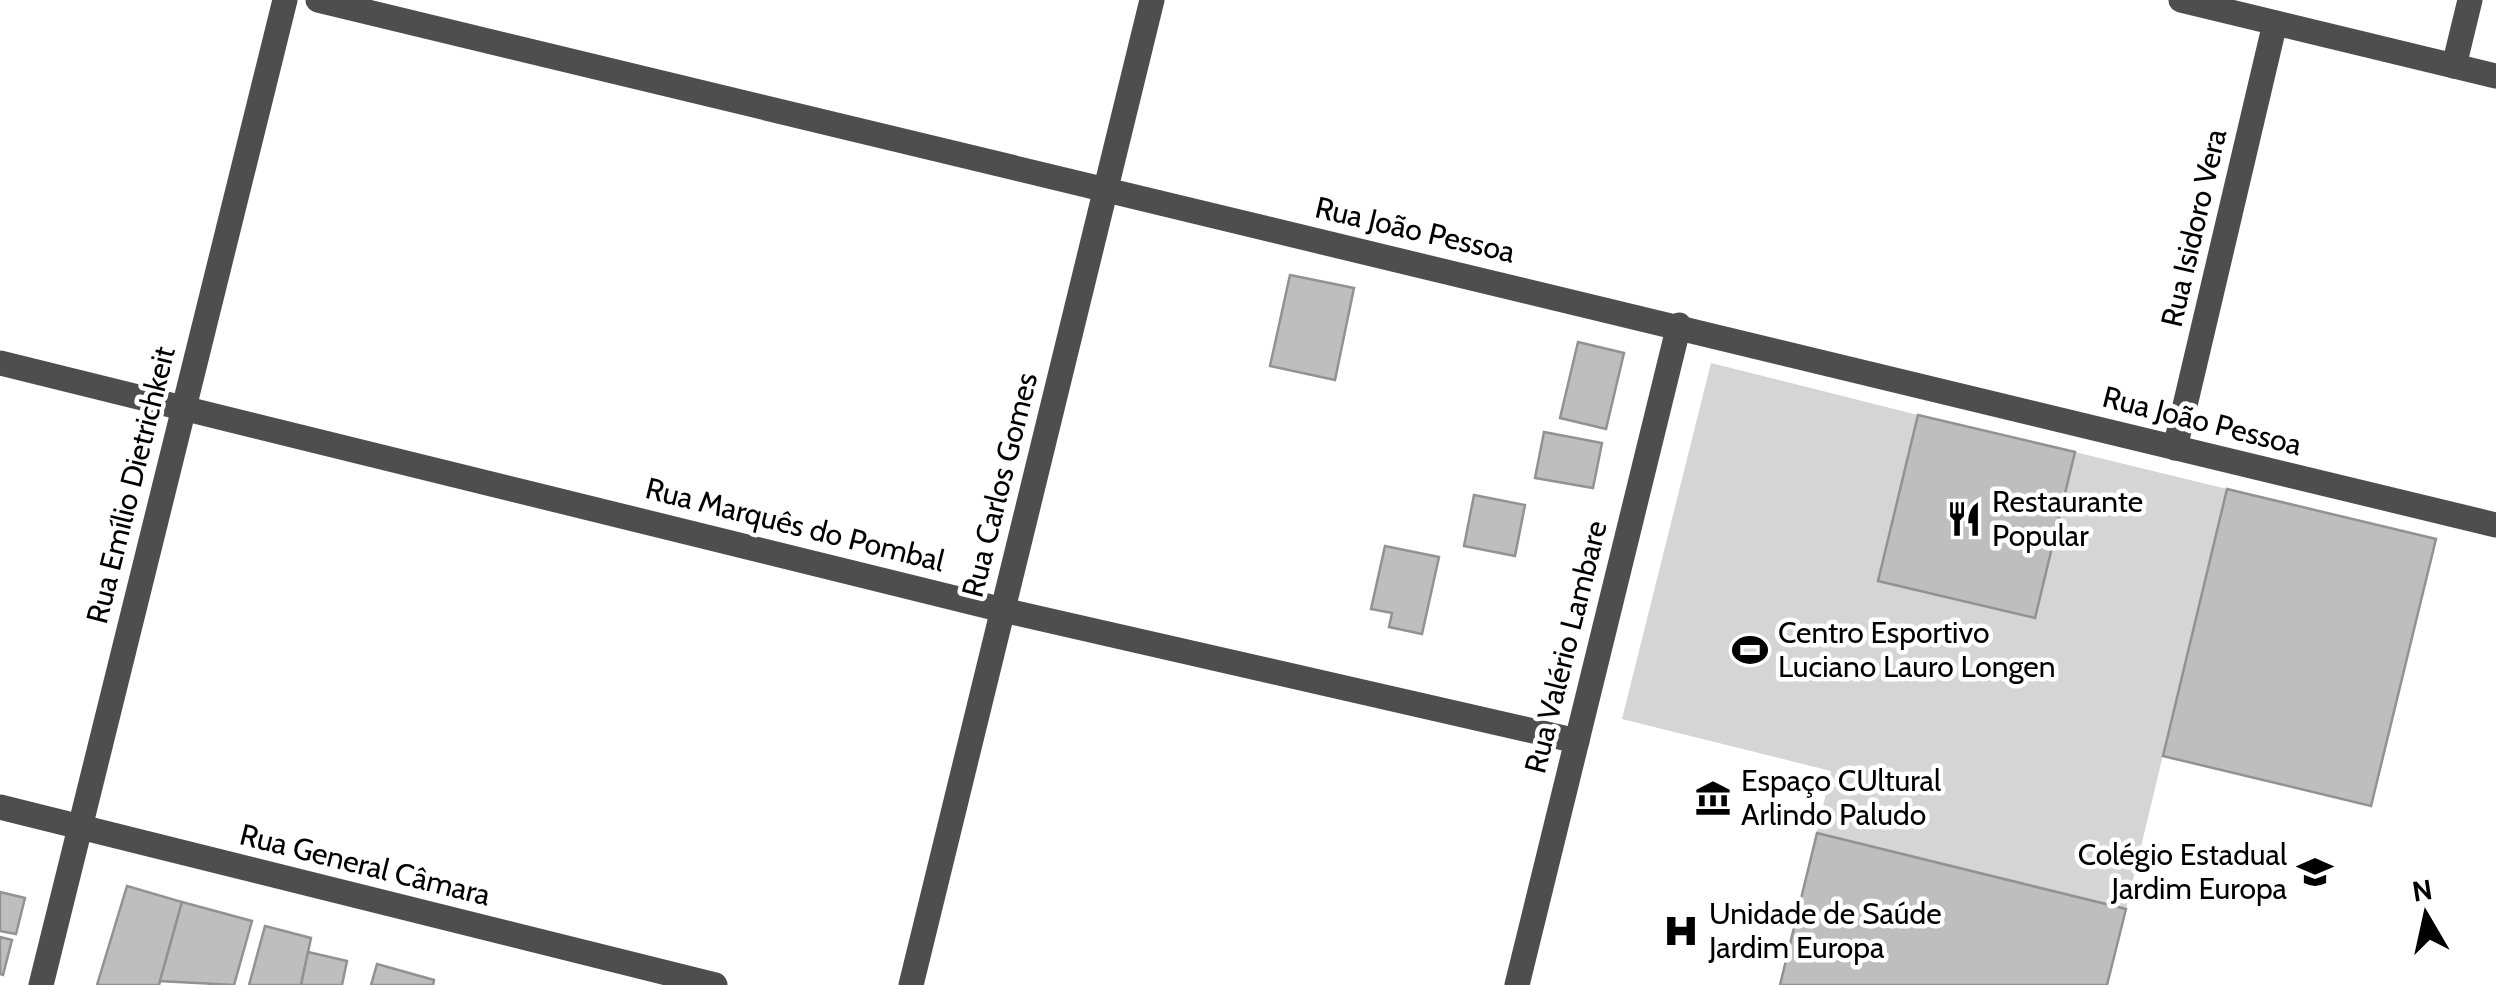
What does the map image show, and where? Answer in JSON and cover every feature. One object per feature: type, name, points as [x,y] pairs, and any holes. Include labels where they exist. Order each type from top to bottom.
[{"type":"street","name":"Rua Emílio Dietrichkeit","points":[[41,985],[285,0]]},
{"type":"street","name":"Rua João Pessoa","points":[[318,0],[2496,525]]},
{"type":"street","name":"Rua Carlos Gomes","points":[[911,985],[1152,0]]},
{"type":"street","points":[[2181,0],[2496,76]]},
{"type":"street","points":[[2454,66],[2470,0]]},
{"type":"street","name":"Rua Isidoro Vera","points":[[2175,448],[2276,23]]},
{"type":"street","name":"Rua Valério Lambare","points":[[1517,985],[1679,326]]},
{"type":"street","name":"Rua Marquês do Pombal","points":[[0,363],[1003,610],[1577,741]]},
{"type":"street","name":"Rua General Câmara","points":[[0,808],[715,985]]},
{"type":"shaded area","points":[[1711,363],[1918,415],[1879,581],[2035,618],[2075,452],[2227,489],[2126,909],[1817,833],[1831,771],[1622,719]]},
{"type":"building","points":[[1290,275],[1354,288],[1335,380],[1270,366]]},
{"type":"building","points":[[1578,342],[1624,353],[1606,429],[1560,418]]},
{"type":"building","points":[[1918,415],[2075,452],[2035,618],[1878,581]]},
{"type":"building","points":[[1544,432],[1602,443],[1593,488],[1535,478]]},
{"type":"building","points":[[2227,489],[2436,539],[2371,806],[2163,756]]},
{"type":"building","points":[[1474,495],[1525,505],[1515,556],[1464,546]]},
{"type":"building","points":[[1385,546],[1439,557],[1422,634],[1389,627],[1392,613],[1371,609]]},
{"type":"building","points":[[1817,833],[2126,909],[2107,985],[1780,985]]},
{"type":"building","points":[[127,886],[182,902],[159,985],[97,985]]},
{"type":"building","points":[[0,892],[25,898],[16,934],[0,931]]},
{"type":"building","points":[[182,902],[252,921],[234,985],[160,981]]},
{"type":"building","points":[[265,926],[311,938],[301,985],[249,985]]},
{"type":"building","points":[[0,937],[12,940],[3,975],[0,974]]},
{"type":"building","points":[[308,952],[347,961],[342,985],[301,985]]},
{"type":"building","points":[[377,964],[434,980],[433,985],[371,985]]},
{"type":"place","name":"Restaurante Popular","points":[[1964,519]]},
{"type":"place","name":"Centro Esportivo Luciano Lauro Longen","points":[[1750,650]]},
{"type":"place","name":"Espaço CUltural Arlindo Paludo","points":[[1713,798]]},
{"type":"place","name":"Colégio Estadual Jardim Europa","points":[[2315,872]]},
{"type":"place","name":"Unidade de Saúde Jardim Europa","points":[[1681,931]]}]
